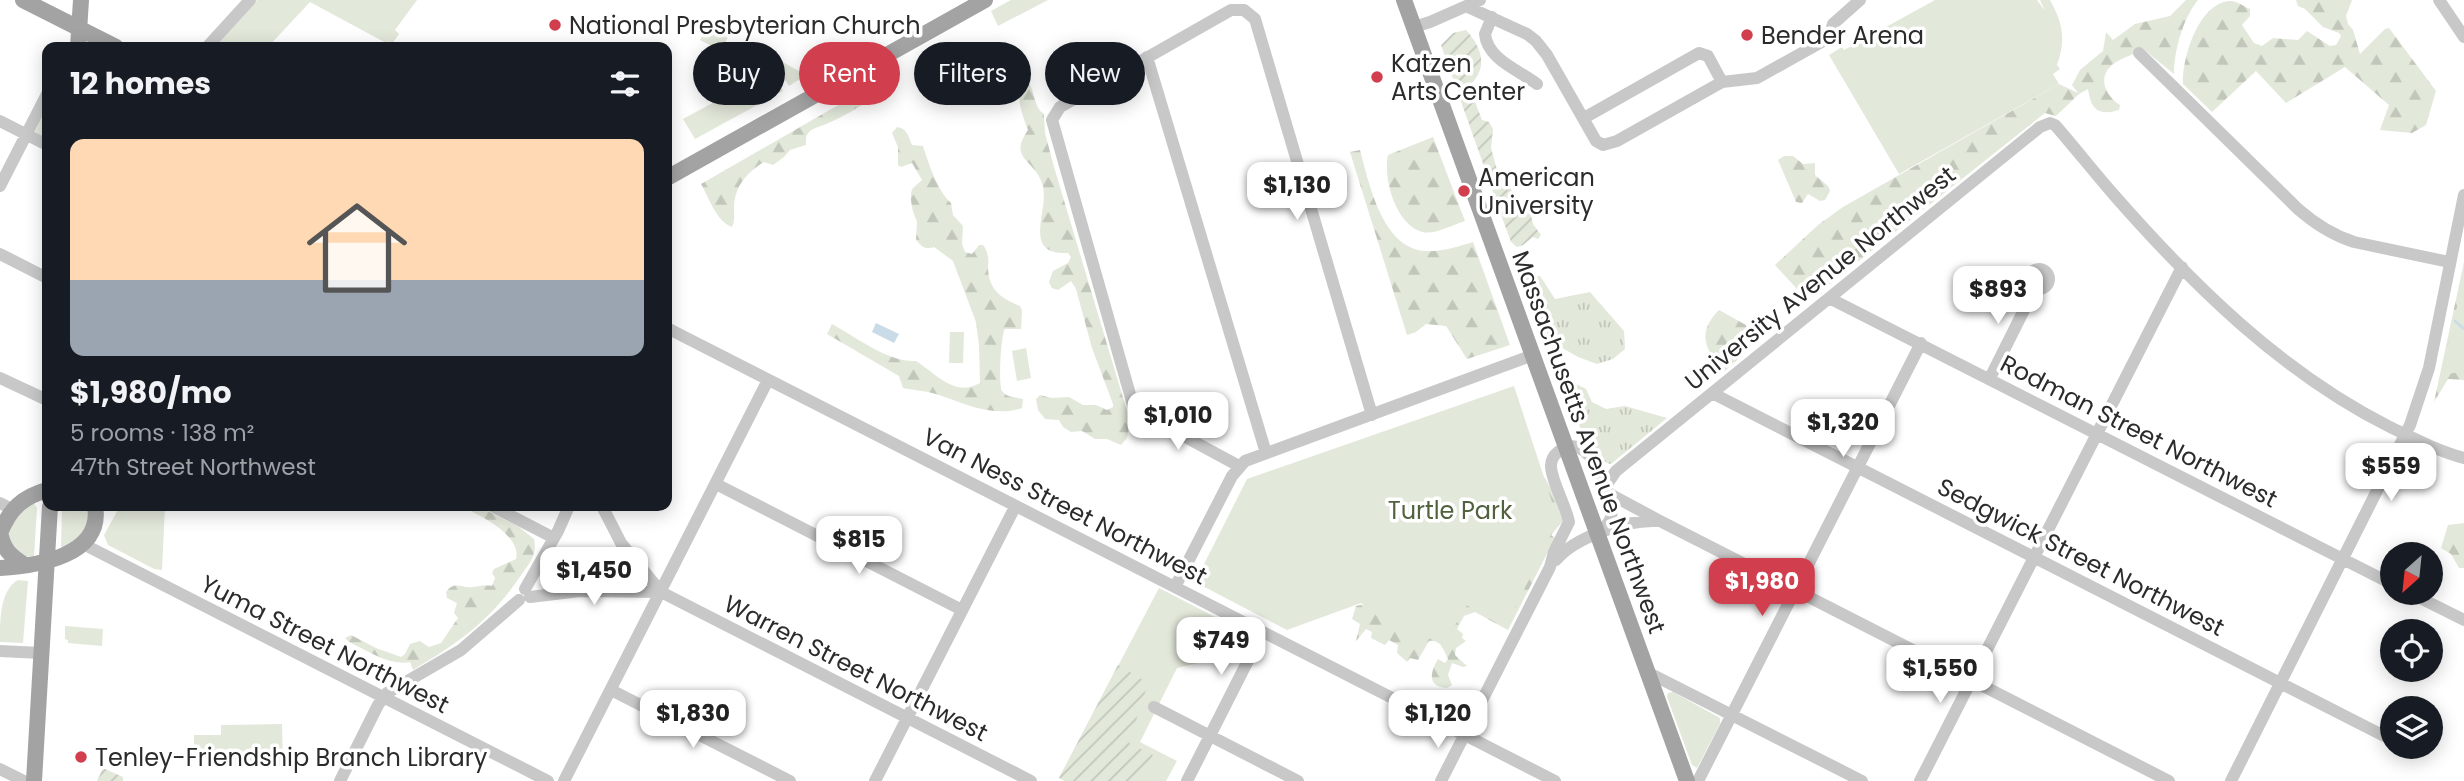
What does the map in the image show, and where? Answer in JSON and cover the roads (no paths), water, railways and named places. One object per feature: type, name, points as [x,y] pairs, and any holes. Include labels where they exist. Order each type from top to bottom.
[{"type":"main road","points":[[23,0],[106,42]]},
{"type":"main road","points":[[78,42],[81,0]]},
{"type":"main road","points":[[672,175],[985,0]]},
{"type":"main road","name":"Massachusetts Avenue Northwest","points":[[1404,0],[1687,781]]},
{"type":"main road","points":[[24,565],[5,550],[0,532],[6,506],[42,492]]},
{"type":"main road","points":[[34,781],[50,511]]},
{"type":"main road","points":[[94,527],[95,511]]},
{"type":"main road","points":[[2,571],[47,561],[74,551],[83,544],[102,511]]},
{"type":"street","points":[[212,42],[250,0]]},
{"type":"street","points":[[1414,27],[1474,3],[1492,17],[1527,34],[1547,55],[1596,141],[1608,145],[1722,82],[1757,79],[1825,40],[1833,24],[1860,0]]},
{"type":"street","points":[[2439,0],[2464,37]]},
{"type":"street","points":[[1239,466],[1136,410],[1054,126],[1054,114],[1060,107],[1227,11],[1241,9],[1252,16],[1372,415]]},
{"type":"street","points":[[1492,17],[1485,34],[1491,50],[1498,58],[1537,84]]},
{"type":"street","points":[[1586,124],[1699,53],[1708,56],[1722,82]]},
{"type":"street","points":[[2139,53],[2315,223],[2354,242],[2449,262]]},
{"type":"street","points":[[1147,57],[1266,453]]},
{"type":"street","points":[[0,186],[42,104]]},
{"type":"street","points":[[0,121],[42,143]]},
{"type":"street","name":"University Avenue Northwest","points":[[1606,489],[1616,471],[2045,124],[2052,123],[2132,215],[2182,267]]},
{"type":"street","points":[[2231,781],[2407,435],[2428,368],[2449,262],[2462,217],[2464,195]]},
{"type":"street","points":[[0,254],[42,275]]},
{"type":"street","points":[[1920,781],[2182,267],[2237,320],[2293,367],[2345,403],[2436,449],[2464,458]]},
{"type":"street","points":[[1990,378],[2035,288]]},
{"type":"street","name":"Rodman Street Northwest","points":[[1829,298],[2380,578]]},
{"type":"street","name":"Van Ness Street Northwest","points":[[672,331],[1555,781]]},
{"type":"street","points":[[1698,781],[1921,343]]},
{"type":"street","points":[[1175,587],[1239,466],[1250,459],[1533,355]]},
{"type":"street","points":[[0,378],[42,398]]},
{"type":"street","points":[[564,781],[768,380]]},
{"type":"street","name":"Sedgwick Street Northwest","points":[[1712,393],[2380,734]]},
{"type":"street","points":[[1441,781],[1550,567],[1554,552],[1569,522],[1551,467],[1555,454],[1566,446],[1582,449],[1590,455],[1606,489],[1612,509],[1611,517],[1599,534]]},
{"type":"street","points":[[1598,468],[1616,471]]},
{"type":"street","points":[[716,484],[962,610]]},
{"type":"street","points":[[1606,489],[1660,521],[2169,781]]},
{"type":"street","points":[[875,781],[1015,507]]},
{"type":"street","points":[[502,511],[554,538]]},
{"type":"street","points":[[340,781],[383,697],[394,687],[424,673],[461,650],[525,595],[567,511]]},
{"type":"street","name":"Warren Street Northwest","points":[[604,511],[618,539],[661,592],[1031,781]]},
{"type":"street","points":[[1550,567],[1564,550],[1575,543],[1643,521],[1660,521]]},
{"type":"street","name":"Yuma Street Northwest","points":[[83,544],[548,781]]},
{"type":"street","name":"Warren Street Northwest","points":[[525,595],[597,590],[661,592]]},
{"type":"street","points":[[2436,606],[2464,620]]},
{"type":"street","points":[[1187,781],[1262,633]]},
{"type":"street","points":[[0,651],[41,653]]},
{"type":"street","points":[[1648,673],[1862,781]]},
{"type":"street","points":[[611,690],[790,781]]},
{"type":"street","points":[[1154,707],[1298,781]]},
{"type":"street","points":[[0,769],[24,781]]},
{"type":"water","points":[[876,323],[899,334],[894,343],[872,332]]},
{"type":"waterway","points":[[2455,321],[2464,329]]},
{"type":"place","name":"National Presbyterian Church","points":[[555,25]]},
{"type":"place","name":"Bender Arena","points":[[1747,35]]},
{"type":"place","name":"Katzen Arts Center","points":[[1377,77]]},
{"type":"place","name":"American University","points":[[1464,191]]},
{"type":"place","name":"Tenley-Friendship Branch Library","points":[[81,757]]},
{"type":"park label","name":"Turtle Park","points":[[1450,510]]}]
